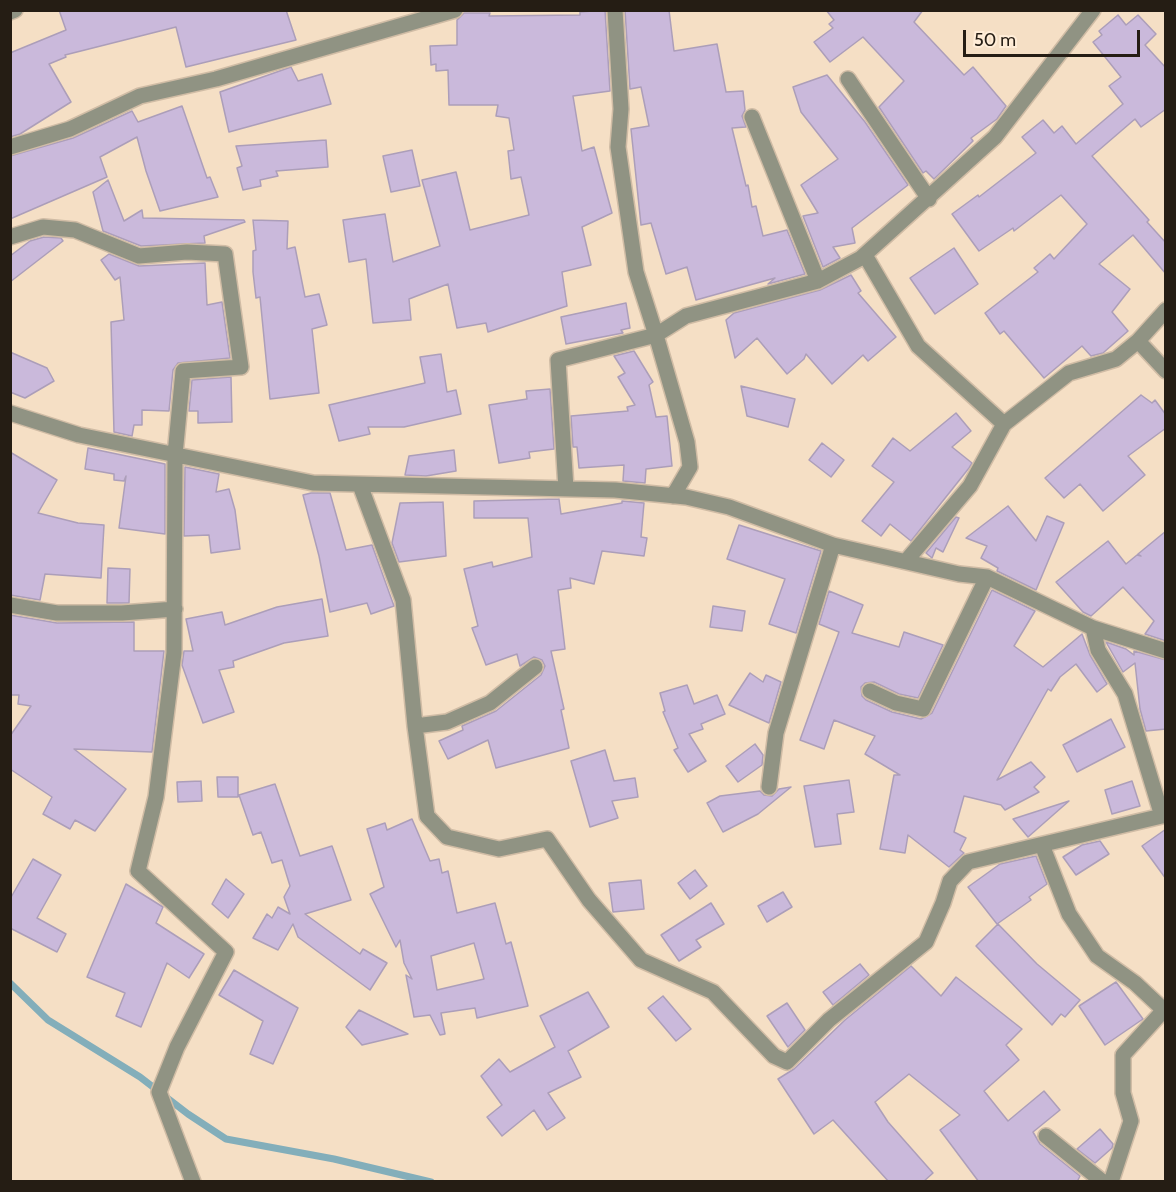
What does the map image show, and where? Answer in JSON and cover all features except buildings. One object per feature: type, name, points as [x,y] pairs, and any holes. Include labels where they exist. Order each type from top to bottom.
[{"type":"street","points":[[10,12],[15,10]]},
{"type":"street","points":[[10,147],[70,129],[140,96],[216,79],[455,10]]},
{"type":"street","points":[[615,10],[621,109],[618,147],[636,272],[687,442],[690,467],[674,496]]},
{"type":"street","points":[[566,489],[558,360],[656,335],[686,316],[818,281],[865,255],[995,137],[1093,10]]},
{"type":"street","points":[[848,79],[929,199]]},
{"type":"street","points":[[752,117],[818,281]]},
{"type":"street","points":[[10,237],[42,227],[75,230],[139,256],[187,252],[225,254],[241,367],[183,371],[176,455],[174,653],[156,797],[138,871],[226,952],[177,1047],[159,1092],[193,1182]]},
{"type":"street","points":[[865,255],[918,346],[1004,424]]},
{"type":"street","points":[[906,561],[969,486],[1004,424],[1069,373],[1116,359],[1138,341],[1166,310]]},
{"type":"street","points":[[1138,341],[1166,371]]},
{"type":"street","points":[[10,413],[79,435],[313,483],[615,490],[674,496],[729,507],[833,545],[960,574],[987,577],[1093,628],[1166,651]]},
{"type":"street","points":[[360,485],[403,600],[415,726],[428,816],[447,837],[499,849],[546,839],[589,900],[641,960],[713,992],[774,1056],[787,1062],[829,1020],[926,942],[950,881],[968,862],[1164,815],[1125,694],[1098,650],[1093,628]]},
{"type":"street","points":[[769,787],[776,733],[833,545]]},
{"type":"street","points":[[870,691],[896,703],[923,709],[987,577]]},
{"type":"street","points":[[10,605],[57,613],[122,613],[175,609]]},
{"type":"street","points":[[415,726],[447,722],[490,703],[535,667]]},
{"type":"street","points":[[1042,845],[1070,914],[1097,956],[1135,983],[1164,1012],[1123,1055],[1123,1093],[1131,1121],[1111,1182]]},
{"type":"street","points":[[1046,1136],[1102,1182]]},
{"type":"waterway","points":[[10,983],[48,1020],[140,1077],[188,1114],[226,1139],[334,1159],[431,1182]]}]
